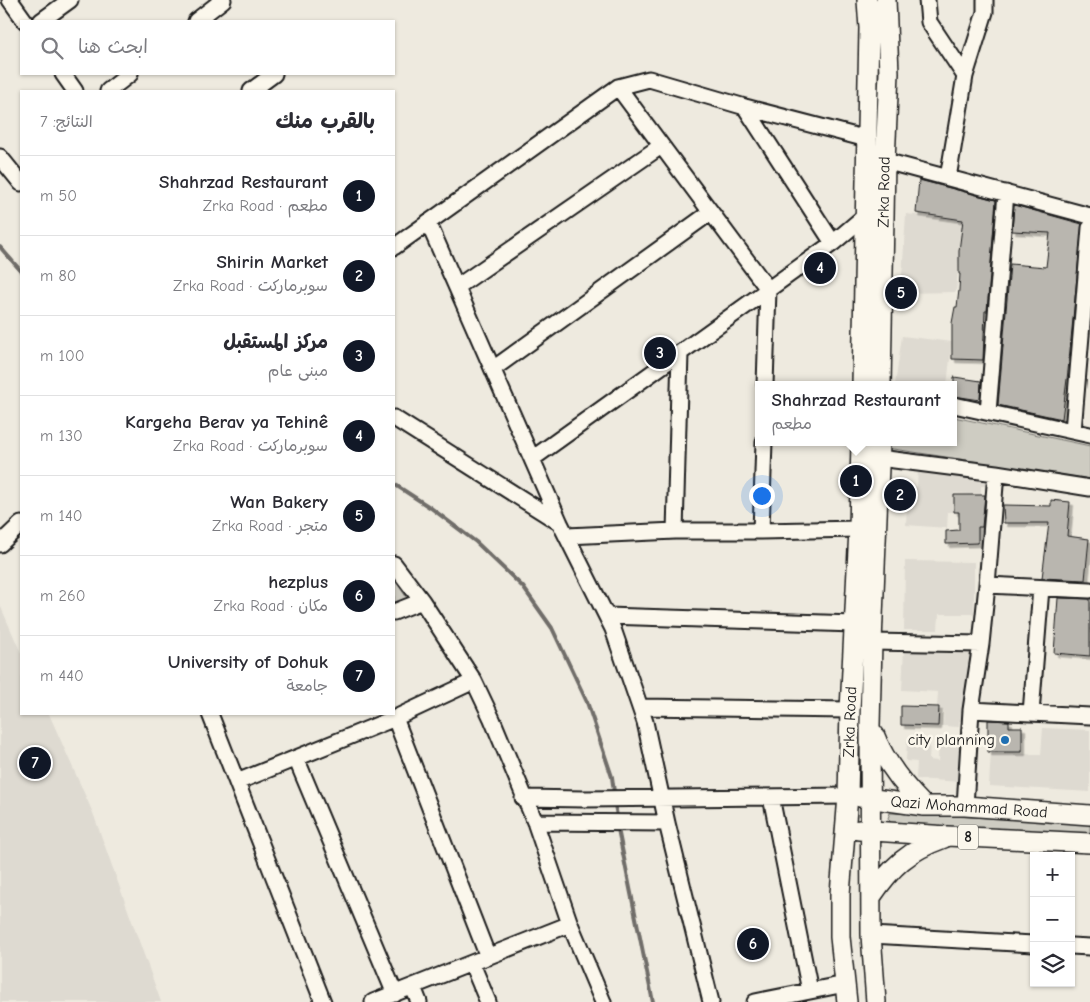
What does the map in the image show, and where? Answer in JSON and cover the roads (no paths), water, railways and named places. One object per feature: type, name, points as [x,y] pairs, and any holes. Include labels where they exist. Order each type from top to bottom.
[{"type":"main road","name":"Zrka Road","points":[[862,381],[869,28],[867,0]]},
{"type":"main road","name":"Zrka Road","points":[[881,381],[885,161],[889,73],[886,0]]},
{"type":"main road","name":"Zrka Road","points":[[846,993],[840,937],[840,901],[848,796],[861,446]]},
{"type":"main road","name":"Zrka Road","points":[[876,1002],[871,935],[870,725],[880,450]]},
{"type":"main road","points":[[870,725],[879,748],[891,769],[924,806]]},
{"type":"main road","name":"Qazi Mohammad Road","points":[[848,796],[924,806],[965,806],[1090,815]]},
{"type":"main road","points":[[892,832],[884,823],[882,813],[888,805],[897,803]]},
{"type":"main road","name":"Qazi Mohammad Road","points":[[846,830],[1090,843]]},
{"type":"main road","points":[[871,897],[885,876],[903,859],[924,845],[947,836]]},
{"type":"street","points":[[10,0],[24,20]]},
{"type":"street","points":[[42,20],[70,0]]},
{"type":"street","points":[[197,20],[223,0]]},
{"type":"street","points":[[927,0],[929,22],[965,76]]},
{"type":"street","points":[[948,178],[965,76],[985,12],[985,0]]},
{"type":"street","points":[[64,75],[74,90]]},
{"type":"street","points":[[109,90],[129,75]]},
{"type":"street","points":[[252,90],[273,75]]},
{"type":"street","points":[[395,246],[618,87],[649,79],[745,107],[867,139]]},
{"type":"street","points":[[618,87],[768,290],[765,381]]},
{"type":"street","points":[[745,107],[833,243]]},
{"type":"street","points":[[457,287],[661,146]]},
{"type":"street","points":[[0,156],[20,182]]},
{"type":"street","points":[[885,161],[1090,216]]},
{"type":"street","points":[[988,412],[1006,193]]},
{"type":"street","points":[[493,369],[711,212]]},
{"type":"street","points":[[532,459],[833,243],[866,215]]},
{"type":"street","points":[[428,222],[532,459],[613,629],[645,722],[667,823],[711,1002]]},
{"type":"street","points":[[1074,431],[1090,228]]},
{"type":"street","points":[[675,531],[680,353]]},
{"type":"street","points":[[957,406],[1090,435]]},
{"type":"street","points":[[395,419],[564,529],[675,531],[859,529]]},
{"type":"street","points":[[761,531],[764,446]]},
{"type":"street","points":[[880,450],[996,473],[1090,488]]},
{"type":"street","points":[[965,806],[971,710],[981,644],[996,473]]},
{"type":"street","points":[[0,544],[20,525]]},
{"type":"street","points":[[395,565],[422,601],[474,681],[535,822],[570,924],[603,1002]]},
{"type":"street","points":[[987,585],[1090,590]]},
{"type":"street","points":[[1031,713],[1041,588]]},
{"type":"street","points":[[395,612],[422,601]]},
{"type":"street","points":[[607,616],[854,624]]},
{"type":"street","points":[[872,642],[981,644]]},
{"type":"street","points":[[237,782],[395,718],[474,681]]},
{"type":"street","points":[[640,707],[850,710]]},
{"type":"street","points":[[971,710],[1090,716]]},
{"type":"street","points":[[210,715],[323,1002]]},
{"type":"street","points":[[395,718],[488,957]]},
{"type":"street","points":[[296,758],[395,994]]},
{"type":"street","points":[[523,798],[848,796]]},
{"type":"street","points":[[771,797],[810,991]]},
{"type":"street","points":[[535,822],[667,823]]},
{"type":"street","points":[[373,1002],[570,924]]},
{"type":"street","points":[[871,935],[1030,944]]},
{"type":"street","points":[[1075,946],[1090,947]]},
{"type":"street","points":[[472,964],[488,1002]]},
{"type":"street","points":[[413,986],[419,1002]]},
{"type":"street","points":[[755,1002],[810,991],[846,993]]},
{"type":"waterway","points":[[0,247],[20,270]]},
{"type":"waterway","points":[[395,485],[431,508],[476,542],[523,587],[552,628],[587,702],[612,777],[614,792]]},
{"type":"waterway","points":[[615,805],[617,816]]},
{"type":"waterway","points":[[618,829],[653,1002]]},
{"type":"place","name":"Kargeha Berav ya Tehinê","points":[[820,268]]},
{"type":"place","name":"Wan Bakery","points":[[901,293]]},
{"type":"place","name":"مركز المستقبل","points":[[660,353]]},
{"type":"place","name":"Shahrzad Restaurant","points":[[856,481]]},
{"type":"place","name":"Shirin Market","points":[[900,495]]},
{"type":"place","name":"city planning","points":[[1005,740]]},
{"type":"place","name":"University of Dohuk","points":[[35,763]]},
{"type":"place","name":"hezplus","points":[[753,944]]}]
